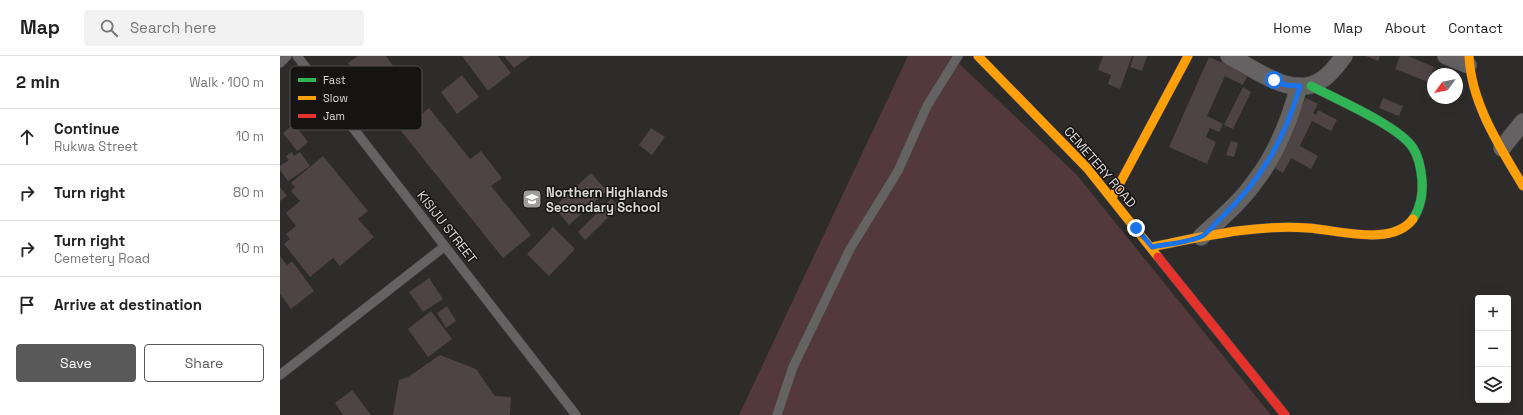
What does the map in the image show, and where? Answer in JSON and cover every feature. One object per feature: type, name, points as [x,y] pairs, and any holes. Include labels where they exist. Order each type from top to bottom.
[{"type":"street","name":"CEMETERY ROAD","points":[[978,56],[1087,168],[1152,247],[1285,415]]},
{"type":"street","points":[[1112,198],[1188,56]]},
{"type":"street","points":[[1229,56],[1285,85],[1305,86],[1323,80],[1344,56]]},
{"type":"street","points":[[1446,56],[1468,61],[1484,114],[1523,186]]},
{"type":"street","points":[[1201,237],[1248,191],[1264,170],[1305,86]]},
{"type":"street","points":[[1152,247],[1201,237],[1244,231],[1306,228],[1362,234],[1386,234],[1407,226],[1414,219],[1421,197],[1420,169],[1417,155],[1409,143],[1399,132],[1305,86]]},
{"type":"street","points":[[1502,148],[1523,122]]},
{"type":"lane","points":[[280,63],[287,56]]},
{"type":"lane","name":"KISIJU STREET","points":[[297,56],[305,66]]},
{"type":"lane","points":[[776,415],[793,367],[850,249],[898,171],[927,106],[958,56]]},
{"type":"lane","name":"KISIJU STREET","points":[[354,130],[576,415]]},
{"type":"lane","points":[[280,374],[444,246]]},
{"type":"shaded area","points":[[908,56],[951,56],[1076,174],[1271,415],[739,415]]},
{"type":"building","points":[[358,56],[386,56],[393,66],[350,66],[348,63]]},
{"type":"building","points":[[462,56],[498,56],[511,73],[488,91]]},
{"type":"building","points":[[504,56],[530,56],[514,68]]},
{"type":"building","points":[[1103,56],[1132,56],[1120,89],[1108,84],[1111,75],[1098,70]]},
{"type":"building","points":[[1134,56],[1147,56],[1142,71],[1130,67]]},
{"type":"building","points":[[1366,56],[1380,56],[1378,61]]},
{"type":"building","points":[[1400,56],[1408,56],[1434,67],[1427,68],[1427,82],[1395,69]]},
{"type":"building","points":[[1209,57],[1248,74],[1243,85],[1225,76],[1207,116],[1223,124],[1219,132],[1210,128],[1206,137],[1216,142],[1207,164],[1169,147]]},
{"type":"building","points":[[462,75],[479,97],[457,114],[441,92]]},
{"type":"building","points":[[1243,87],[1251,92],[1233,129],[1224,125]]},
{"type":"building","points":[[1306,98],[1318,104],[1313,113],[1316,115],[1318,110],[1337,120],[1331,131],[1312,121],[1300,146],[1318,156],[1311,169],[1291,158],[1283,173],[1271,166]]},
{"type":"building","points":[[1383,98],[1403,106],[1399,116],[1379,108]]},
{"type":"building","points":[[429,108],[470,159],[481,151],[502,178],[491,186],[531,235],[503,258],[401,131],[422,130],[422,114]]},
{"type":"building","points":[[290,127],[290,130],[299,130],[308,142],[297,151],[283,133]]},
{"type":"building","points":[[651,128],[665,137],[652,155],[639,145]]},
{"type":"building","points":[[1231,141],[1238,143],[1234,157],[1226,155]]},
{"type":"building","points":[[292,152],[294,156],[300,152],[310,166],[288,181],[280,170],[280,166],[289,160],[286,156]]},
{"type":"building","points":[[323,156],[368,211],[358,219],[374,237],[340,266],[333,258],[310,277],[284,244],[290,239],[286,234],[296,226],[286,213],[300,201],[291,191],[295,187],[291,183]]},
{"type":"building","points":[[591,173],[607,191],[569,225],[554,207]]},
{"type":"building","points":[[280,187],[287,196],[280,201]]},
{"type":"building","points":[[611,199],[619,207],[585,240],[578,232]]},
{"type":"building","points":[[553,227],[575,249],[549,276],[527,254]]},
{"type":"building","points":[[280,256],[287,265],[292,261],[314,291],[291,309],[280,294]]},
{"type":"building","points":[[429,278],[443,299],[423,312],[409,292]]},
{"type":"building","points":[[447,306],[456,321],[446,328],[437,313]]},
{"type":"building","points":[[431,311],[452,339],[428,357],[408,329]]},
{"type":"building","points":[[440,355],[476,369],[495,396],[511,397],[510,415],[393,415],[399,380],[408,377]]},
{"type":"building","points":[[352,390],[371,415],[343,415],[335,403]]},
{"type":"traffic: fast","points":[[1311,86],[1381,122],[1395,131],[1413,148],[1417,155],[1422,176],[1422,195],[1420,205],[1413,219]]},
{"type":"traffic: slow","points":[[978,56],[1087,168],[1158,257]]},
{"type":"traffic: slow","points":[[1112,198],[1188,56]]},
{"type":"traffic: slow","points":[[1469,56],[1475,91],[1481,108],[1496,140],[1523,186]]},
{"type":"traffic: slow","points":[[1151,247],[1229,232],[1269,228],[1308,228],[1364,235],[1378,235],[1404,228],[1413,219]]},
{"type":"traffic: jam","points":[[1158,257],[1285,415]]},
{"type":"place","name":"Northern Highlands Secondary School","points":[[532,199]]},
{"type":"route","points":[[1136,228],[1152,247],[1201,237],[1248,191],[1264,170],[1285,129],[1300,86],[1285,85],[1274,80]]}]
